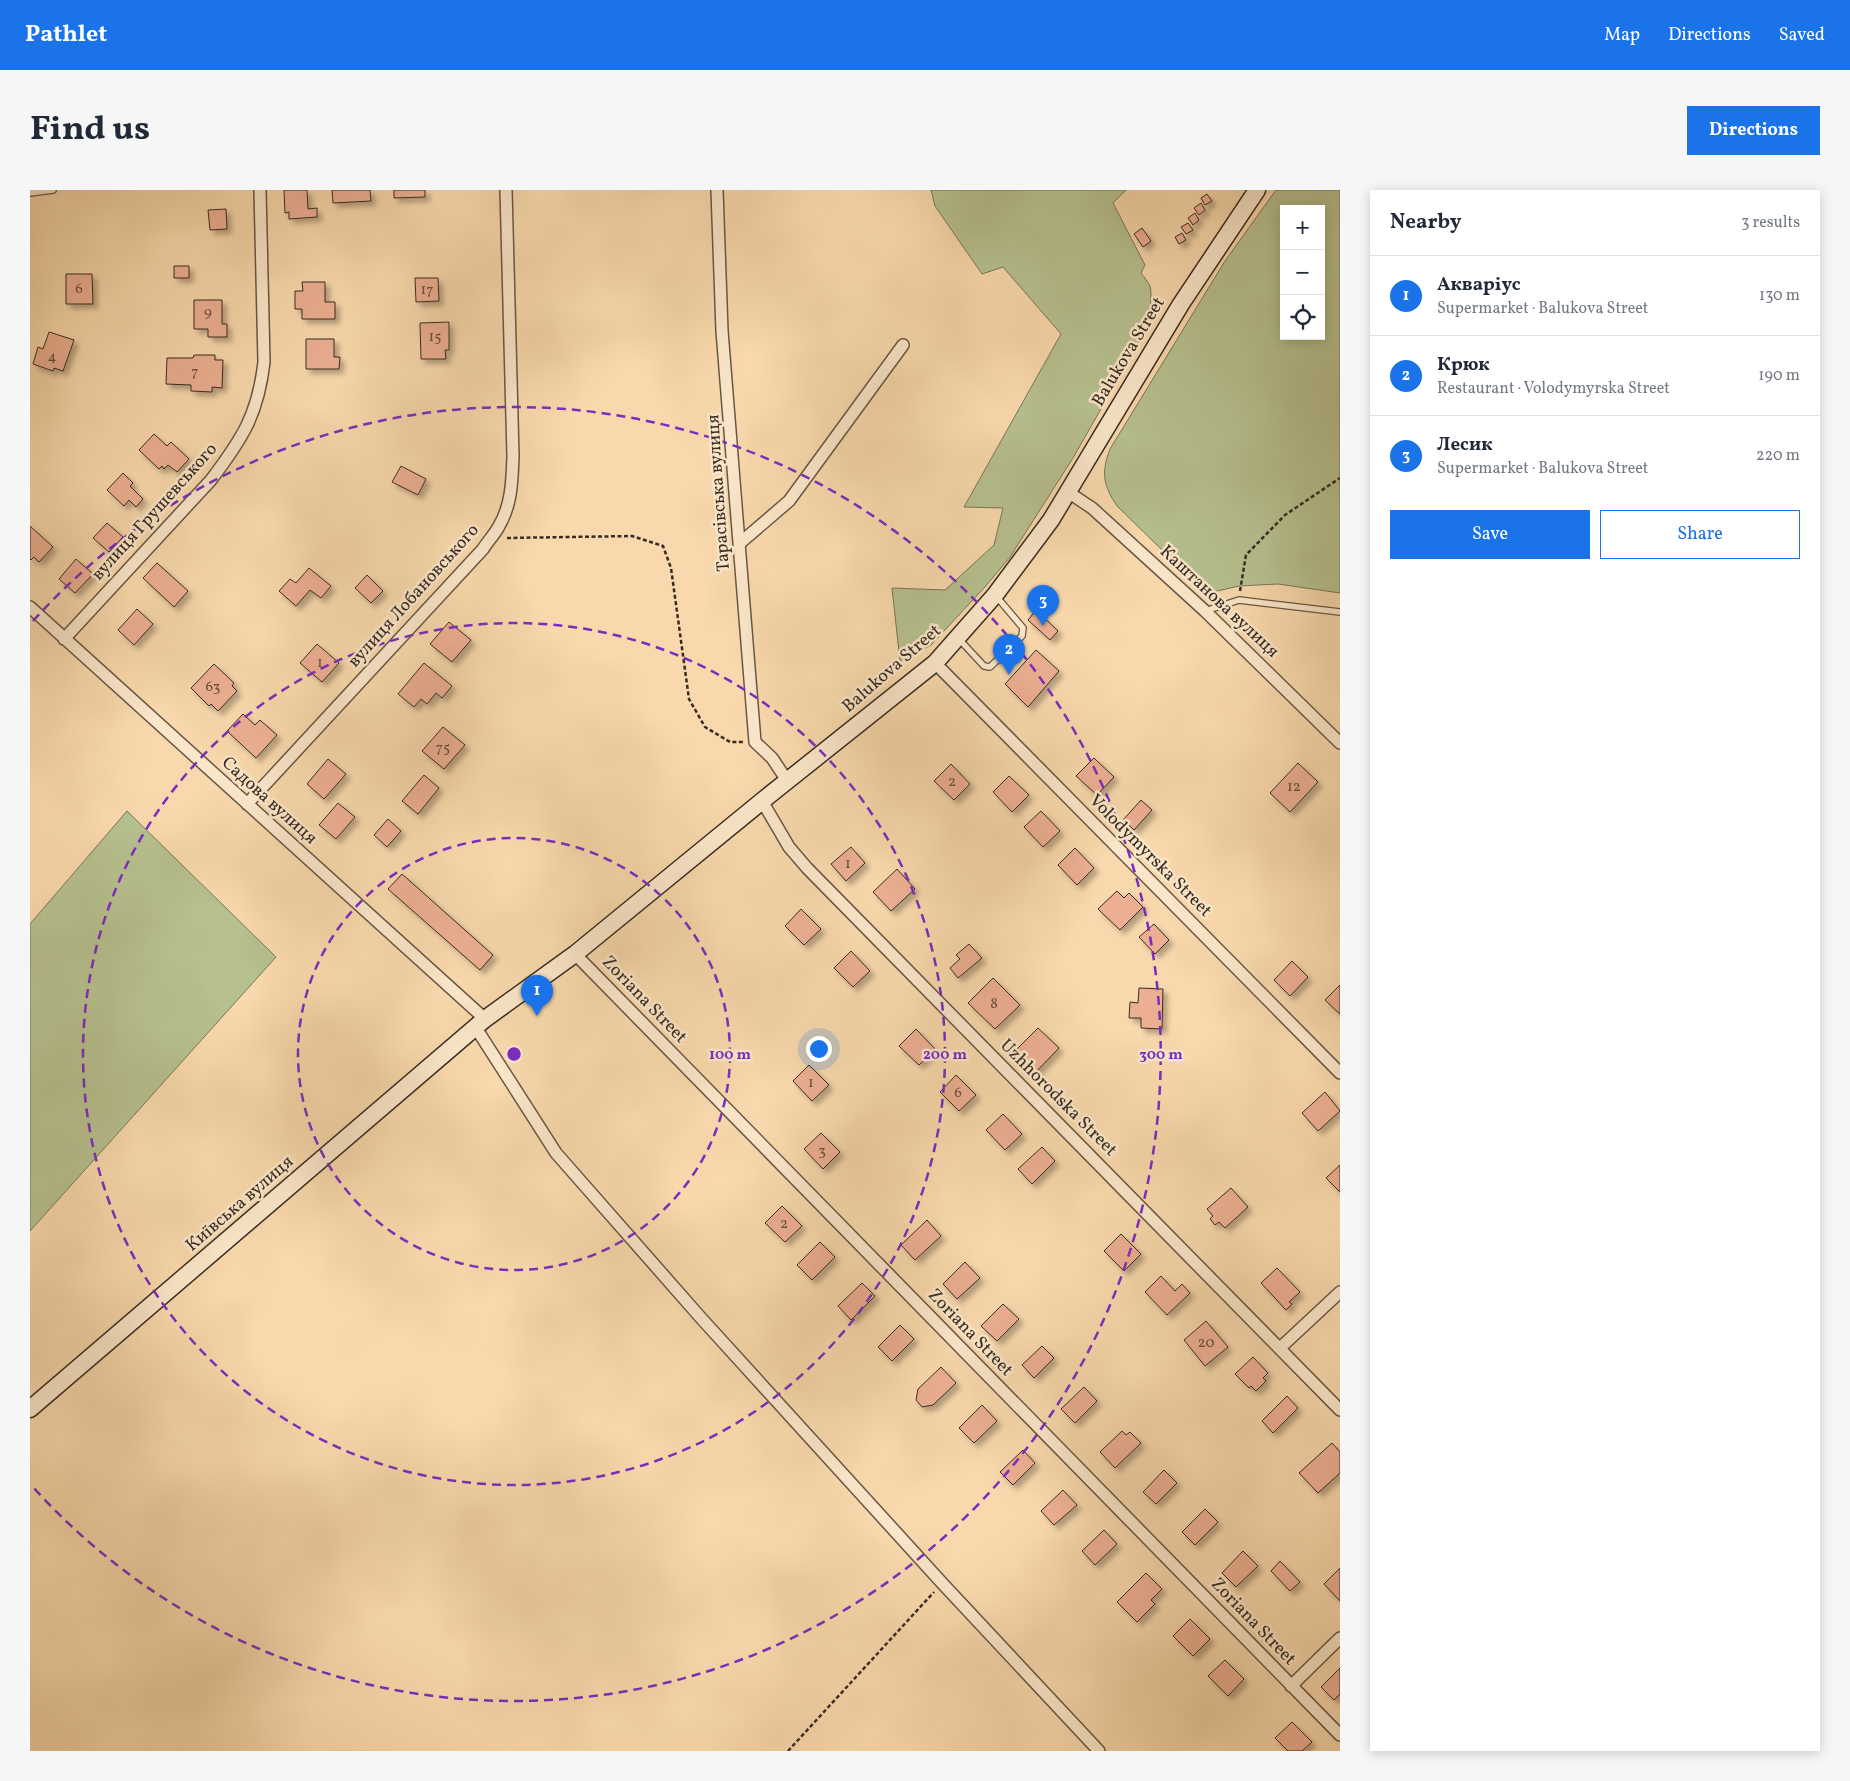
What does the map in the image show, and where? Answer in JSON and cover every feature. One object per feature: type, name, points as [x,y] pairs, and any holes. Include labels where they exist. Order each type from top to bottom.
[{"type":"main road","name":"Balukova Street","points":[[480,1024],[575,954],[762,800],[788,782],[935,663],[995,595],[1026,556],[1068,492],[1181,304],[1257,190]]},
{"type":"main road","name":"Київська вулиця","points":[[30,1409],[480,1024]]},
{"type":"street","name":"вулиця Грушевського","points":[[64,639],[211,480],[245,432],[252,416],[261,388],[264,362],[260,190]]},
{"type":"street","name":"вулиця Лобановського","points":[[246,804],[476,556],[499,526],[508,506],[512,485],[513,456],[506,190]]},
{"type":"street","name":"Тарасівська вулиця","points":[[717,190],[722,331],[755,742]]},
{"type":"street","points":[[740,542],[789,501],[903,345]]},
{"type":"street","name":"Каштанова вулиця","points":[[1068,492],[1092,508],[1205,611],[1340,743]]},
{"type":"street","name":"Садова вулиця","points":[[30,607],[246,804],[480,1024],[556,1153],[701,1318],[942,1583],[1099,1751]]},
{"type":"street","name":"Volodymyrska Street","points":[[935,663],[1340,1073]]},
{"type":"street","points":[[755,742],[772,758],[788,782]]},
{"type":"street","name":"Uzhhorodska Street","points":[[762,800],[789,847],[807,868],[1340,1410]]},
{"type":"street","name":"Zoriana Street","points":[[575,954],[1340,1735]]},
{"type":"street","points":[[1280,1348],[1340,1292]]},
{"type":"street","points":[[1291,1686],[1340,1638]]},
{"type":"lane","points":[[30,193],[53,190]]},
{"type":"lane","points":[[958,638],[984,666],[990,667],[1022,636],[1023,628],[995,595]]},
{"type":"lane","points":[[1205,611],[1239,600],[1340,612]]},
{"type":"path","points":[[1239,600],[1246,555],[1284,515],[1340,478]]},
{"type":"path","points":[[490,538],[632,536],[664,546],[671,568],[689,699],[705,727],[730,742],[755,742]]},
{"type":"path","points":[[788,1751],[942,1583]]},
{"type":"green space","points":[[931,190],[1126,190],[1113,203],[1145,265],[1141,273],[1150,286],[1151,298],[1142,337],[1073,458],[1010,557],[931,645],[900,661],[892,588],[945,590],[994,545],[1003,508],[964,507],[1061,334],[1003,267],[982,274],[935,206]]},
{"type":"green space","points":[[1276,190],[1340,190],[1340,593],[1278,584],[1239,586],[1213,592],[1201,588],[1117,506],[1109,492],[1105,479],[1105,465],[1110,449],[1225,261]]},
{"type":"green space","points":[[127,811],[276,957],[30,1231],[30,924]]},
{"type":"building","points":[[284,190],[307,190],[308,209],[317,208],[317,217],[289,219],[289,212],[285,213]]},
{"type":"building","points":[[332,190],[370,190],[371,201],[333,203]]},
{"type":"building","points":[[394,190],[425,190],[425,197],[394,198]]},
{"type":"building","points":[[1207,194],[1212,201],[1205,205],[1201,198]]},
{"type":"building","points":[[1201,203],[1205,210],[1199,215],[1194,208]]},
{"type":"building","points":[[226,209],[227,229],[210,230],[208,210]]},
{"type":"building","points":[[1195,213],[1199,220],[1193,225],[1188,218]]},
{"type":"building","points":[[1188,223],[1193,230],[1186,234],[1181,227]]},
{"type":"building","points":[[1142,228],[1151,241],[1143,247],[1134,234]]},
{"type":"building","points":[[1182,233],[1186,240],[1179,244],[1175,237]]},
{"type":"building","points":[[174,266],[189,266],[189,278],[174,278]]},
{"type":"building","points":[[66,274],[92,274],[93,304],[66,304]]},
{"type":"building","points":[[415,278],[438,278],[439,301],[416,302]]},
{"type":"building","points":[[302,282],[325,282],[325,302],[335,302],[335,319],[302,319],[302,309],[295,309],[295,291],[303,291]]},
{"type":"building","points":[[194,300],[222,300],[222,324],[227,324],[227,337],[208,337],[208,329],[194,329]]},
{"type":"building","points":[[449,322],[449,350],[445,350],[446,359],[421,359],[420,323]]},
{"type":"building","points":[[49,332],[74,340],[63,371],[54,368],[53,371],[33,364],[38,347],[43,349]]},
{"type":"building","points":[[306,339],[334,339],[334,357],[340,357],[339,369],[306,369]]},
{"type":"building","points":[[194,355],[215,355],[215,360],[223,360],[222,388],[212,387],[212,392],[191,391],[191,385],[166,384],[167,358],[193,358]]},
{"type":"building","points":[[154,434],[167,446],[171,442],[189,459],[177,472],[168,465],[164,469],[162,466],[159,469],[139,450]]},
{"type":"building","points":[[401,466],[426,479],[418,495],[392,482]]},
{"type":"building","points":[[123,473],[133,483],[130,486],[143,499],[136,507],[129,500],[124,506],[107,490]]},
{"type":"building","points":[[107,523],[123,537],[109,552],[93,538]]},
{"type":"building","points":[[30,526],[53,547],[39,562],[34,557],[30,559]]},
{"type":"building","points":[[76,559],[93,574],[75,593],[59,579]]},
{"type":"building","points":[[157,563],[188,591],[174,607],[143,578]]},
{"type":"building","points":[[309,568],[331,586],[321,598],[310,590],[296,606],[279,591],[290,579],[296,583]]},
{"type":"building","points":[[367,575],[383,591],[371,603],[355,588]]},
{"type":"building","points":[[137,609],[153,624],[134,645],[118,630]]},
{"type":"building","points":[[1036,610],[1058,631],[1050,640],[1028,620]]},
{"type":"building","points":[[449,622],[471,640],[452,662],[430,644]]},
{"type":"building","points":[[317,644],[339,663],[322,682],[300,663]]},
{"type":"building","points":[[1036,650],[1059,671],[1028,707],[1005,684]]},
{"type":"building","points":[[424,663],[452,686],[442,698],[436,693],[427,704],[421,699],[414,707],[398,694]]},
{"type":"building","points":[[214,664],[234,683],[232,686],[237,691],[218,711],[211,704],[209,706],[191,688]]},
{"type":"building","points":[[243,714],[255,725],[260,720],[277,735],[256,758],[227,731]]},
{"type":"building","points":[[443,727],[465,745],[444,769],[422,751]]},
{"type":"building","points":[[1094,758],[1114,777],[1097,795],[1076,776]]},
{"type":"building","points":[[328,759],[346,774],[324,799],[307,784]]},
{"type":"building","points":[[1298,763],[1318,782],[1290,812],[1270,793]]},
{"type":"building","points":[[951,764],[970,784],[954,800],[934,781]]},
{"type":"building","points":[[424,775],[439,788],[418,814],[402,801]]},
{"type":"building","points":[[1009,776],[1029,795],[1012,812],[993,792]]},
{"type":"building","points":[[1141,800],[1152,810],[1134,830],[1123,820]]},
{"type":"building","points":[[338,803],[355,817],[336,839],[319,825]]},
{"type":"building","points":[[1041,811],[1060,831],[1043,847],[1024,827]]},
{"type":"building","points":[[388,819],[401,831],[387,847],[374,835]]},
{"type":"building","points":[[851,847],[865,863],[846,881],[831,864]]},
{"type":"building","points":[[1075,848],[1094,868],[1077,885],[1058,865]]},
{"type":"building","points":[[897,869],[915,889],[891,911],[873,892]]},
{"type":"building","points":[[402,874],[493,955],[480,970],[388,889]]},
{"type":"building","points":[[1117,891],[1124,898],[1129,893],[1143,907],[1120,930],[1098,909]]},
{"type":"building","points":[[801,909],[821,929],[804,945],[785,926]]},
{"type":"building","points":[[1154,924],[1169,940],[1155,954],[1139,937]]},
{"type":"building","points":[[969,944],[982,958],[958,978],[950,968],[960,959],[956,955]]},
{"type":"building","points":[[851,951],[870,971],[853,987],[834,968]]},
{"type":"building","points":[[1292,961],[1308,977],[1290,996],[1274,980]]},
{"type":"building","points":[[993,978],[1020,1005],[995,1029],[968,1003]]},
{"type":"building","points":[[1340,985],[1340,1014],[1325,1000]]},
{"type":"building","points":[[1139,988],[1163,989],[1162,1029],[1141,1028],[1141,1018],[1129,1018],[1130,1002],[1138,1003]]},
{"type":"building","points":[[1038,1028],[1059,1048],[1034,1074],[1013,1053]]},
{"type":"building","points":[[916,1029],[935,1049],[919,1065],[899,1046]]},
{"type":"building","points":[[809,1065],[829,1085],[812,1101],[793,1081]]},
{"type":"building","points":[[956,1075],[976,1095],[959,1111],[940,1092]]},
{"type":"building","points":[[1325,1092],[1340,1111],[1318,1131],[1302,1113]]},
{"type":"building","points":[[1003,1114],[1022,1134],[1005,1150],[986,1130]]},
{"type":"building","points":[[821,1133],[840,1152],[823,1169],[804,1149]]},
{"type":"building","points":[[1042,1147],[1055,1161],[1032,1184],[1018,1169]]},
{"type":"building","points":[[1340,1165],[1340,1192],[1326,1178]]},
{"type":"building","points":[[1231,1188],[1248,1207],[1225,1228],[1219,1222],[1215,1225],[1210,1219],[1213,1216],[1207,1209]]},
{"type":"building","points":[[782,1206],[802,1226],[785,1242],[765,1223]]},
{"type":"building","points":[[927,1220],[941,1236],[915,1260],[901,1245]]},
{"type":"building","points":[[1121,1234],[1141,1254],[1124,1271],[1104,1251]]},
{"type":"building","points":[[820,1242],[835,1257],[812,1280],[797,1265]]},
{"type":"building","points":[[965,1262],[980,1278],[957,1299],[943,1284]]},
{"type":"building","points":[[1277,1268],[1300,1292],[1289,1302],[1292,1304],[1286,1310],[1261,1283]]},
{"type":"building","points":[[1161,1276],[1175,1291],[1182,1284],[1190,1293],[1167,1315],[1145,1292]]},
{"type":"building","points":[[862,1283],[875,1296],[851,1320],[838,1306]]},
{"type":"building","points":[[1003,1304],[1019,1319],[997,1341],[981,1326]]},
{"type":"building","points":[[1206,1321],[1228,1347],[1205,1366],[1184,1340]]},
{"type":"building","points":[[900,1325],[914,1339],[892,1361],[878,1347]]},
{"type":"building","points":[[1042,1346],[1054,1358],[1034,1378],[1022,1365]]},
{"type":"building","points":[[1253,1357],[1268,1373],[1263,1378],[1266,1381],[1256,1391],[1251,1386],[1249,1388],[1235,1374]]},
{"type":"building","points":[[941,1367],[956,1383],[933,1405],[922,1407],[916,1400],[918,1389]]},
{"type":"building","points":[[1084,1387],[1097,1401],[1075,1423],[1061,1409]]},
{"type":"building","points":[[1287,1396],[1298,1408],[1273,1433],[1262,1421]]},
{"type":"building","points":[[982,1405],[997,1421],[974,1443],[959,1428]]},
{"type":"building","points":[[1122,1431],[1126,1435],[1130,1432],[1141,1443],[1115,1468],[1100,1452]]},
{"type":"building","points":[[1332,1443],[1340,1452],[1340,1473],[1318,1493],[1299,1473]]},
{"type":"building","points":[[1023,1450],[1035,1463],[1013,1485],[1000,1472]]},
{"type":"building","points":[[1164,1470],[1177,1483],[1156,1504],[1143,1492]]},
{"type":"building","points":[[1063,1490],[1077,1505],[1054,1525],[1041,1511]]},
{"type":"building","points":[[1205,1509],[1218,1522],[1195,1545],[1182,1532]]},
{"type":"building","points":[[1104,1530],[1117,1544],[1095,1565],[1082,1551]]},
{"type":"building","points":[[1243,1551],[1258,1566],[1236,1587],[1222,1573]]},
{"type":"building","points":[[1280,1561],[1300,1582],[1290,1591],[1271,1571]]},
{"type":"building","points":[[1340,1568],[1340,1601],[1324,1584]]},
{"type":"building","points":[[1146,1573],[1162,1589],[1151,1600],[1155,1604],[1137,1622],[1117,1602]]},
{"type":"building","points":[[1190,1619],[1210,1639],[1193,1656],[1173,1636]]},
{"type":"building","points":[[1225,1660],[1244,1679],[1228,1696],[1208,1676]]},
{"type":"building","points":[[1340,1668],[1340,1694],[1334,1700],[1321,1687]]},
{"type":"building","points":[[1292,1722],[1312,1742],[1302,1751],[1288,1751],[1275,1738]]},
{"type":"place","name":"Лесик","points":[[1043,626]]},
{"type":"place","name":"Крюк","points":[[1009,675]]},
{"type":"place","name":"Акваріус","points":[[537,1016]]}]
